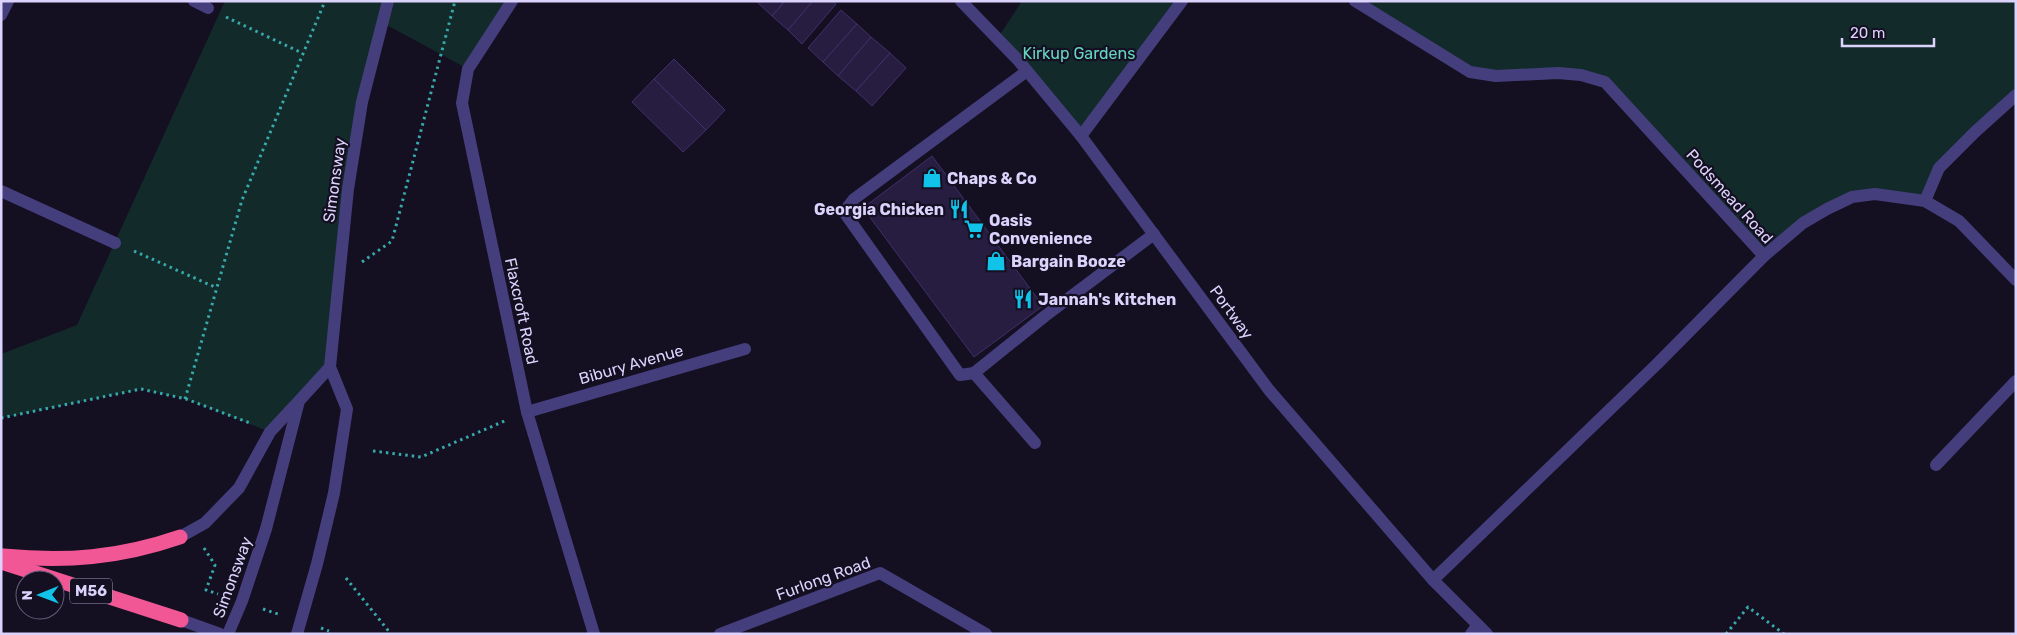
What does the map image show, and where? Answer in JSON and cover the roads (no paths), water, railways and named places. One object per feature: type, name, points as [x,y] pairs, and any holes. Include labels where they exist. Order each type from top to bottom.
[{"type":"highway","name":"M56","points":[[1,556],[93,558],[147,548],[180,537]]},
{"type":"highway","name":"M56","points":[[1,562],[182,620]]},
{"type":"street","points":[[1,15],[8,1]]},
{"type":"street","points":[[194,1],[208,8]]},
{"type":"street","name":"Simonsway","points":[[297,634],[317,564],[334,493],[347,410],[330,367],[348,189],[362,102],[388,1]]},
{"type":"street","name":"Flaxcroft Road","points":[[512,1],[468,69],[462,103],[526,412],[594,634]]},
{"type":"street","name":"Portway","points":[[961,1],[1027,71],[1081,136],[1269,390],[1479,631]]},
{"type":"street","points":[[1081,136],[1182,1]]},
{"type":"street","name":"Podsmead Road","points":[[1355,1],[1470,72],[1496,76],[1558,73],[1604,82],[1764,256],[1657,364],[1433,580]]},
{"type":"street","points":[[1027,71],[854,199],[844,212],[960,375],[974,373],[1045,316],[1154,234]]},
{"type":"street","points":[[1925,201],[1939,168],[2016,95]]},
{"type":"street","points":[[1,191],[115,243]]},
{"type":"street","points":[[1764,256],[1803,223],[1827,208],[1852,197],[1875,194],[1925,201],[1959,221],[2016,280]]},
{"type":"street","name":"Bibury Avenue","points":[[526,412],[745,349]]},
{"type":"street","name":"Simonsway","points":[[228,634],[242,602],[266,529],[299,401],[330,367]]},
{"type":"street","points":[[974,373],[1035,443]]},
{"type":"street","points":[[1936,464],[2016,381]]},
{"type":"street","points":[[180,537],[205,523],[239,488],[270,432],[299,401]]},
{"type":"street","name":"Furlong Road","points":[[720,634],[880,573],[986,634]]},
{"type":"street","points":[[182,620],[220,634]]},
{"type":"place","name":"Chaps & Co","points":[[932,178]]},
{"type":"place","name":"Georgia Chicken","points":[[959,209]]},
{"type":"place","name":"Oasis Convenience","points":[[974,229]]},
{"type":"place","name":"Bargain Booze","points":[[996,261]]},
{"type":"place","name":"Jannah's Kitchen","points":[[1023,299]]},
{"type":"park label","name":"Kirkup Gardens","points":[[1079,53]]}]
